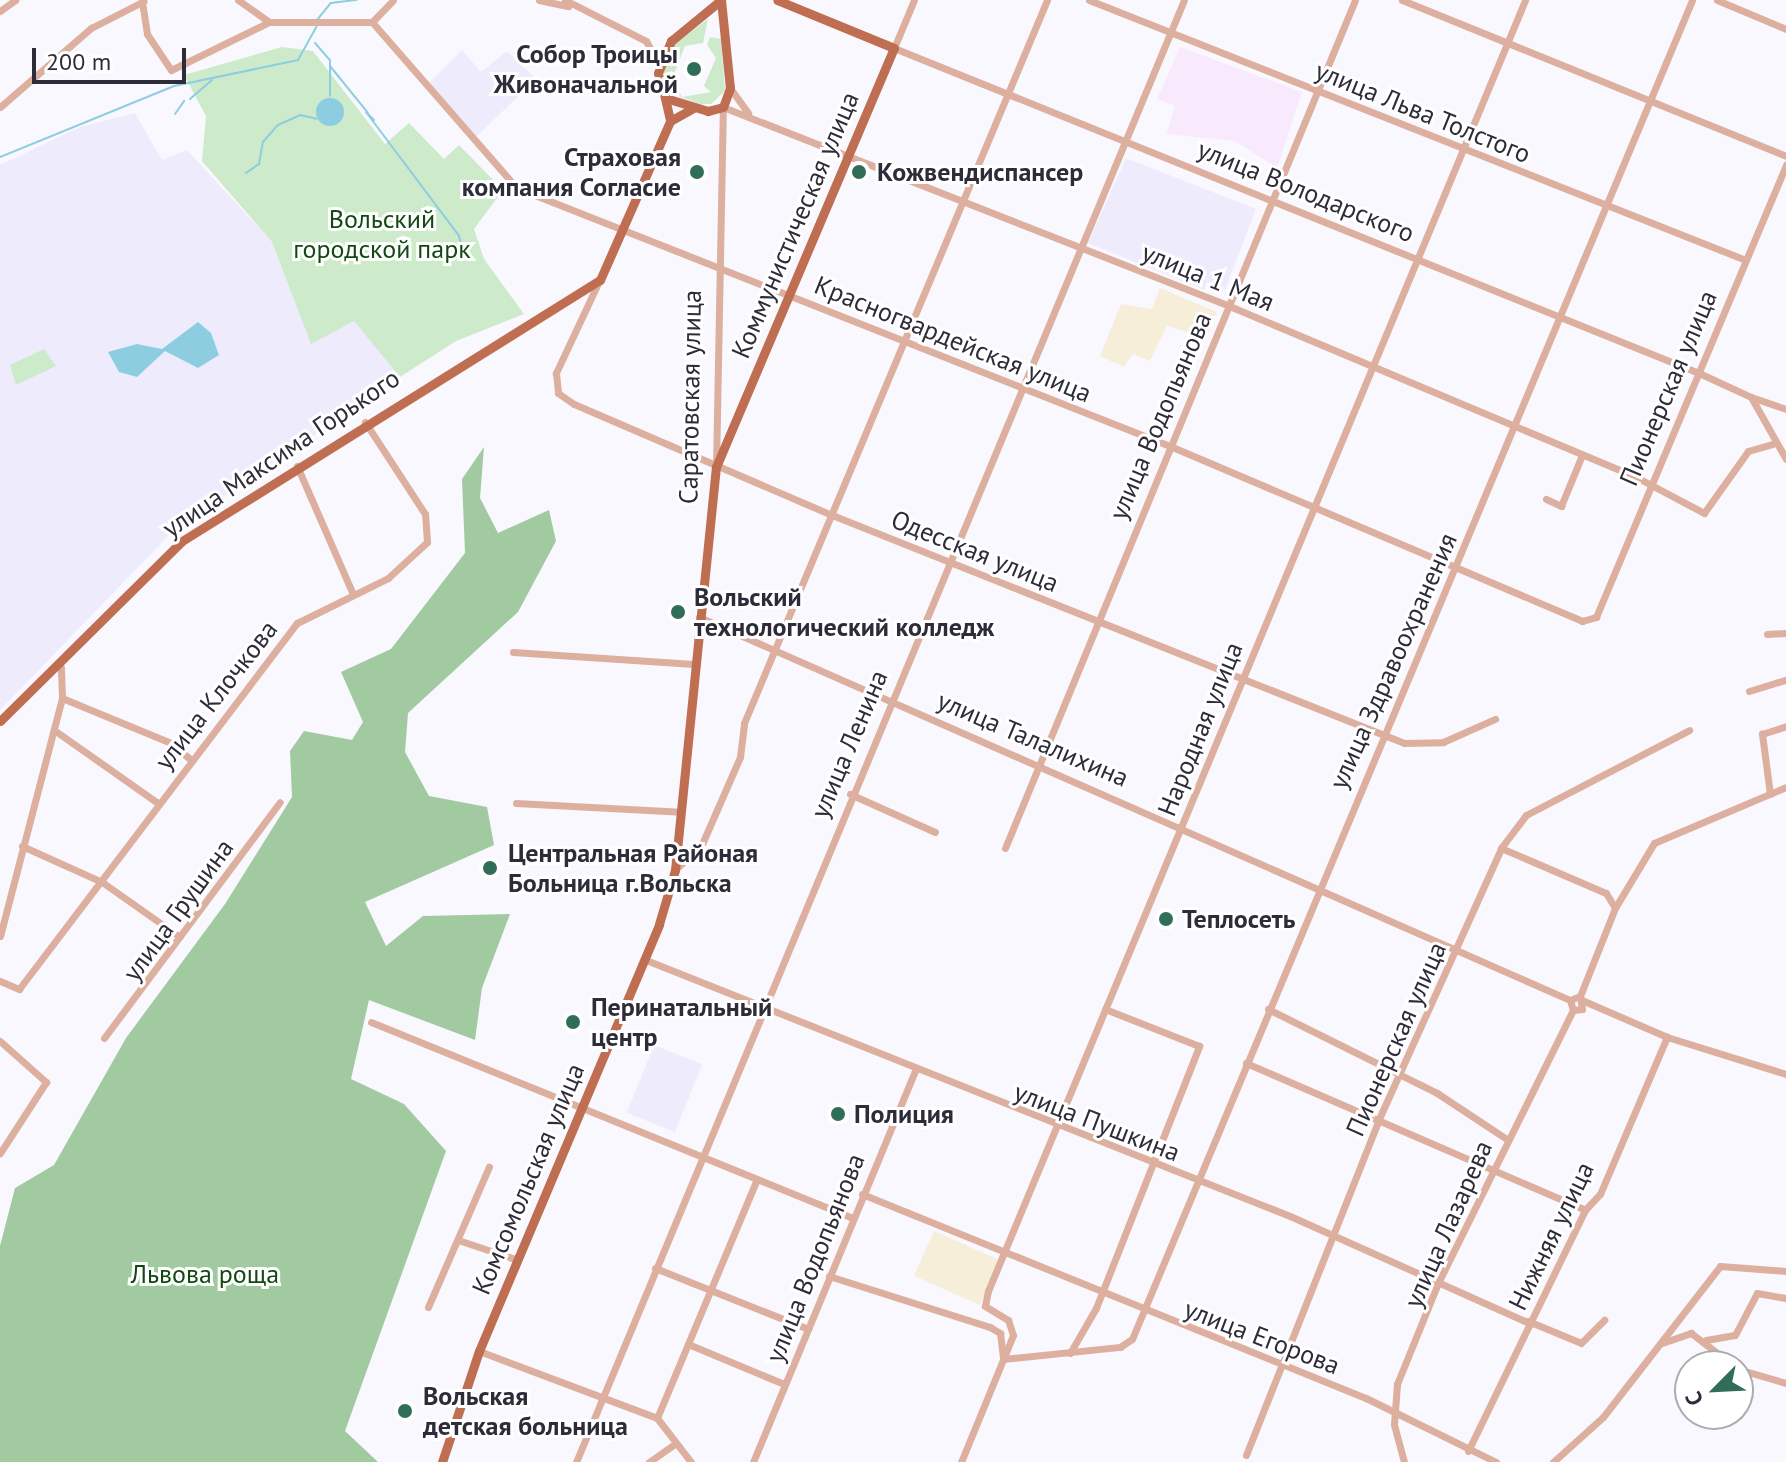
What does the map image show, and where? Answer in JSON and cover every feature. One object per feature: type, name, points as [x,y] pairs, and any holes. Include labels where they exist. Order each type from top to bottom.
[{"type":"main road","points":[[670,121],[660,65],[671,41],[708,15],[721,0]]},
{"type":"main road","points":[[664,94],[693,108],[708,111],[723,107],[730,88],[721,0]]},
{"type":"main road","name":"улица Володарского","points":[[777,0],[894,48]]},
{"type":"main road","points":[[708,15],[723,22]]},
{"type":"main road","name":"Коммунистическая улица","points":[[716,467],[894,48]]},
{"type":"main road","points":[[600,280],[670,121],[693,108]]},
{"type":"main road","name":"улица Максима Горького","points":[[0,721],[61,667],[182,541],[365,422],[600,280]]},
{"type":"main road","name":"Саратовская улица","points":[[675,870],[716,467]]},
{"type":"main road","name":"Комсомольская улица","points":[[442,1462],[479,1351],[646,960],[675,870]]},
{"type":"street","points":[[0,11],[15,0]]},
{"type":"street","points":[[126,0],[132,8]]},
{"type":"street","points":[[238,0],[269,22]]},
{"type":"street","points":[[0,107],[78,38],[144,1],[147,34],[171,70],[269,22],[372,22],[393,0]]},
{"type":"street","points":[[539,0],[566,3],[646,41],[660,65]]},
{"type":"street","name":"Коммунистическая улица","points":[[894,48],[914,0]]},
{"type":"street","points":[[675,870],[702,844],[775,652],[1047,0]]},
{"type":"street","name":"улица Льва Толстого","points":[[1089,0],[1743,259]]},
{"type":"street","name":"улица Ленина","points":[[576,1462],[889,700],[1184,0]]},
{"type":"street","name":"улица Водопьянова","points":[[1005,848],[1355,0]]},
{"type":"street","points":[[1402,0],[1786,156]]},
{"type":"street","name":"Народная улица","points":[[961,1462],[1013,1335],[1008,1320],[985,1306],[1009,1255],[1055,1128],[1525,0]]},
{"type":"street","name":"улица Здравоохранения","points":[[1068,1354],[1132,1339],[1145,1312],[1201,1185],[1268,1009],[1455,572],[1692,0]]},
{"type":"street","points":[[1717,0],[1786,29]]},
{"type":"street","name":"Красногвардейская улица","points":[[372,22],[499,174],[620,231],[1170,446],[1311,511],[1582,621]]},
{"type":"street","name":"улица Володарского","points":[[894,48],[1786,409]]},
{"type":"street","points":[[730,88],[748,113]]},
{"type":"street","name":"улица 1 Мая","points":[[723,107],[748,113],[850,152],[1227,305],[1516,426],[1704,513],[1748,451],[1772,444]]},
{"type":"street","name":"Саратовская улица","points":[[716,467],[715,267],[723,107]]},
{"type":"street","points":[[708,111],[720,129]]},
{"type":"street","name":"Пионерская улица","points":[[1582,621],[1596,617],[1648,486],[1699,373],[1743,259],[1786,164]]},
{"type":"street","name":"Одесская улица","points":[[600,280],[556,373],[558,393],[716,467],[832,515],[1096,622],[1421,746],[1495,719]]},
{"type":"street","points":[[1751,397],[1772,444],[1786,459]]},
{"type":"street","name":"улица Клочкова","points":[[0,981],[19,989],[297,623],[352,592],[388,578],[430,535],[365,422]]},
{"type":"street","points":[[1546,499],[1561,506],[1582,455]]},
{"type":"street","points":[[297,466],[352,592]]},
{"type":"street","name":"улица Талалихина","points":[[699,617],[1182,824],[1318,891],[1570,1000]]},
{"type":"street","points":[[1767,634],[1786,633]]},
{"type":"street","points":[[513,652],[694,664]]},
{"type":"street","points":[[0,936],[62,698],[61,667]]},
{"type":"street","points":[[1749,691],[1786,680]]},
{"type":"street","points":[[62,698],[171,743],[191,760]]},
{"type":"street","points":[[1770,794],[1762,734],[1786,726]]},
{"type":"street","points":[[54,730],[158,803]]},
{"type":"street","name":"Пионерская улица","points":[[1246,1455],[1336,1238],[1378,1121],[1457,953],[1501,848],[1526,815],[1689,730]]},
{"type":"street","points":[[1573,1010],[1582,998],[1615,908],[1654,843],[1786,787]]},
{"type":"street","points":[[850,794],[935,832]]},
{"type":"street","name":"улица Грушина","points":[[104,1038],[280,802]]},
{"type":"street","points":[[516,803],[680,812]]},
{"type":"street","points":[[1510,835],[1520,852]]},
{"type":"street","points":[[22,846],[102,882],[180,937]]},
{"type":"street","points":[[1501,848],[1520,852],[1606,893],[1615,908]]},
{"type":"street","name":"улица Пушкина","points":[[646,960],[1055,1128],[1336,1238],[1581,1343],[1604,1320]]},
{"type":"street","points":[[1573,1010],[1570,1000],[1582,998],[1667,1037],[1786,1074]]},
{"type":"street","points":[[829,1276],[990,1327],[1000,1333],[1003,1359],[1068,1354],[1085,1332],[1199,1046],[1105,1009]]},
{"type":"street","points":[[1268,1009],[1399,1072],[1508,1140]]},
{"type":"street","name":"улица Лазарева","points":[[1404,1462],[1394,1410],[1441,1284],[1573,1010]]},
{"type":"street","points":[[371,1022],[469,1059],[756,1181],[853,1218]]},
{"type":"street","name":"Нижняя улица","points":[[1468,1451],[1585,1210],[1600,1194],[1667,1037]]},
{"type":"street","points":[[0,1041],[46,1082],[0,1153]]},
{"type":"street","points":[[1246,1063],[1585,1210]]},
{"type":"street","name":"улица Водопьянова","points":[[753,1462],[915,1071]]},
{"type":"street","points":[[428,1307],[461,1241],[489,1167]]},
{"type":"street","points":[[657,1418],[756,1181]]},
{"type":"street","name":"улица Егорова","points":[[862,1194],[1100,1289],[1145,1312],[1394,1410],[1468,1451],[1496,1462]]},
{"type":"street","points":[[461,1241],[518,1260]]},
{"type":"street","points":[[1553,1462],[1603,1417],[1720,1266],[1786,1271]]},
{"type":"street","points":[[655,1268],[808,1329]]},
{"type":"street","points":[[1653,1351],[1681,1333],[1706,1340],[1735,1335],[1757,1293],[1786,1298]]},
{"type":"street","points":[[1706,1340],[1717,1350]]},
{"type":"street","points":[[688,1344],[784,1384]]},
{"type":"street","points":[[479,1351],[657,1418],[672,1446],[691,1462]]},
{"type":"street","points":[[1754,1373],[1786,1383]]},
{"type":"street","points":[[649,1462],[672,1446]]},
{"type":"shaded area","points":[[1180,47],[1302,92],[1277,168],[1235,141],[1166,134],[1175,106],[1157,99]]},
{"type":"shaded area","points":[[462,50],[481,72],[507,51],[536,79],[476,137],[429,83]]},
{"type":"shaded area","points":[[135,113],[162,160],[187,150],[272,242],[311,343],[354,320],[400,377],[173,531],[0,710],[0,165],[80,127]]},
{"type":"shaded area","points":[[1126,158],[1256,209],[1225,290],[1207,282],[1204,290],[1088,243]]},
{"type":"shaded area","points":[[1160,288],[1217,312],[1206,338],[1167,326],[1150,361],[1133,354],[1124,367],[1100,356],[1121,304],[1152,309]]},
{"type":"shaded area","points":[[654,1045],[702,1064],[675,1132],[627,1113]]},
{"type":"shaded area","points":[[934,1231],[1000,1260],[980,1305],[914,1276]]},
{"type":"green space","points":[[708,19],[703,43],[685,46],[672,79],[682,97],[711,92],[704,86],[716,58],[707,45],[710,37],[721,39],[725,91],[711,104],[700,104],[681,97],[669,90],[662,73],[673,45]]},
{"type":"green space","name":"Вольский городской парк","points":[[282,47],[313,51],[385,144],[409,123],[444,159],[459,145],[503,190],[474,229],[484,259],[524,314],[456,341],[400,377],[354,321],[311,344],[272,242],[202,161],[206,116],[184,75]]},
{"type":"green space","points":[[44,349],[56,366],[16,385],[10,365]]},
{"type":"green space","name":"Львова роща","points":[[484,447],[480,498],[498,533],[549,510],[556,541],[518,612],[408,713],[405,752],[429,796],[487,807],[494,845],[365,902],[386,946],[423,916],[510,914],[482,988],[475,1040],[369,1000],[351,1079],[404,1104],[446,1151],[345,1431],[378,1462],[0,1462],[0,1246],[15,1188],[54,1165],[126,1038],[225,904],[292,797],[290,751],[304,731],[352,740],[363,722],[341,672],[391,649],[465,553],[462,479]]},
{"type":"water","points":[[330,98],[340,102],[344,112],[340,122],[330,126],[320,122],[316,112],[320,102]]},
{"type":"water","points":[[198,322],[211,333],[219,355],[198,368],[165,351],[137,377],[119,372],[108,352],[137,344],[162,349]]},
{"type":"waterway","points":[[317,20],[331,3],[357,0]]},
{"type":"waterway","points":[[0,157],[174,86],[298,60],[316,27]]},
{"type":"waterway","points":[[315,43],[330,60],[330,96]]},
{"type":"waterway","points":[[330,66],[368,113]]},
{"type":"waterway","points":[[190,99],[212,80]]},
{"type":"waterway","points":[[175,114],[184,101]]},
{"type":"waterway","points":[[374,120],[366,112],[459,236],[464,256]]},
{"type":"waterway","points":[[246,173],[259,164],[263,142],[278,125],[300,115],[317,119]]},
{"type":"place","name":"Собор Троицы Живоначальной","points":[[694,69]]},
{"type":"place","name":"Страховая компания Согласие","points":[[697,172]]},
{"type":"place","name":"Кожвендиспансер","points":[[859,172]]},
{"type":"place","name":"Вольский технологический колледж","points":[[678,612]]},
{"type":"place","name":"Центральная Районая Больница г.Вольска","points":[[490,868]]},
{"type":"place","name":"Теплосеть","points":[[1166,919]]},
{"type":"place","name":"Перинатальный центр","points":[[573,1022]]},
{"type":"place","name":"Полиция","points":[[838,1114]]},
{"type":"place","name":"Вольская детская больница","points":[[405,1411]]}]
